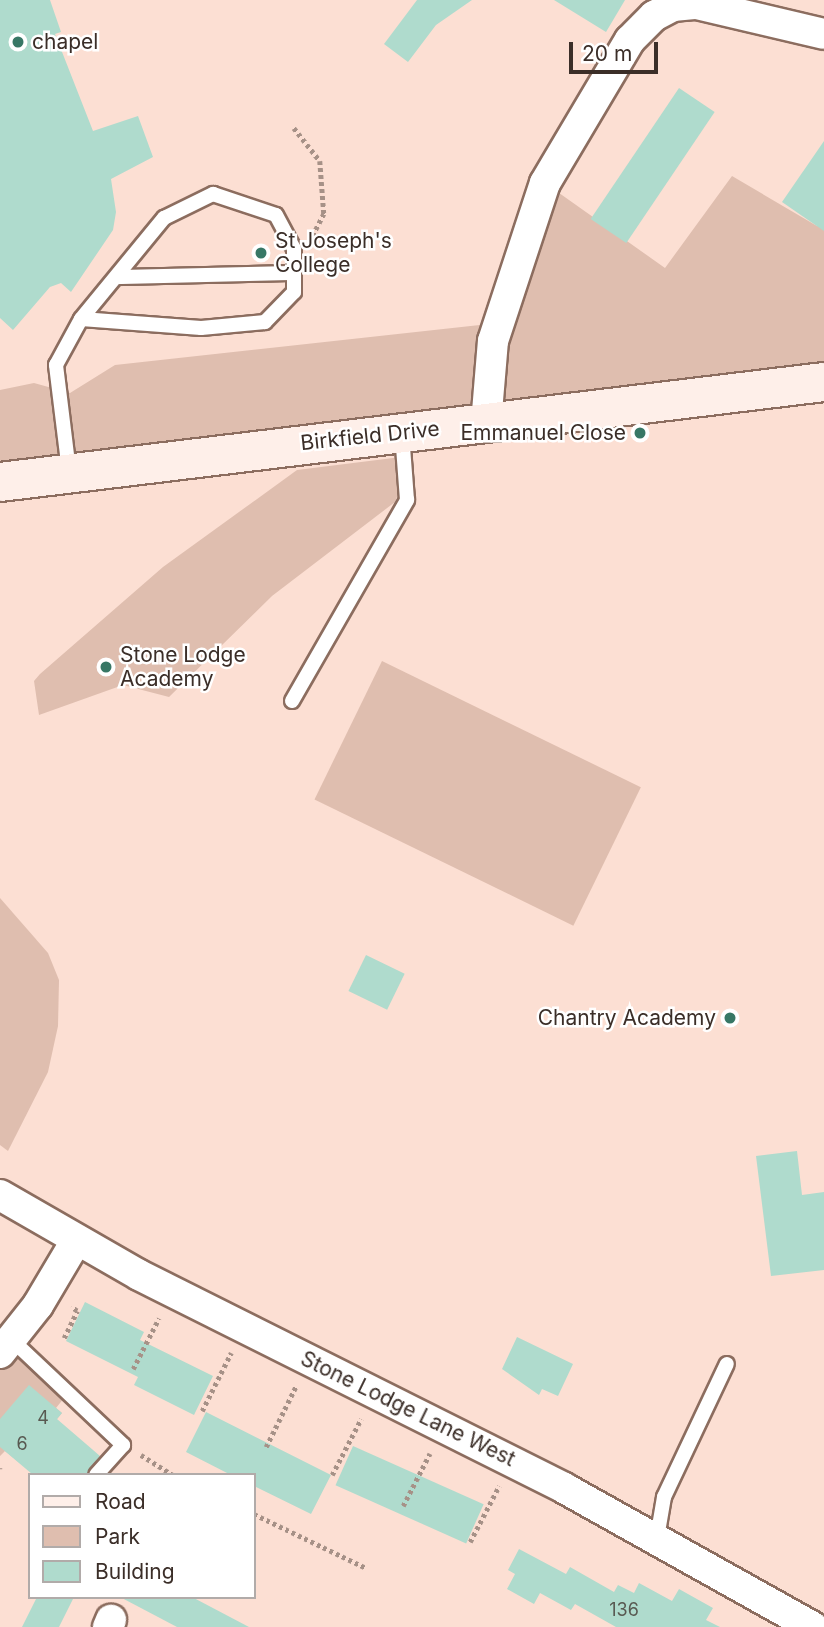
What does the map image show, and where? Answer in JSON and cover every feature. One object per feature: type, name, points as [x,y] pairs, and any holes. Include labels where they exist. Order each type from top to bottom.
[{"type":"street","points":[[486,424],[493,341],[545,183],[650,8],[696,4],[824,34]]},
{"type":"street","name":"Birkfield Drive","points":[[0,482],[69,471],[486,424],[824,382]]},
{"type":"street","name":"Stone Lodge Lane West","points":[[0,1195],[76,1241],[172,1292],[512,1461],[657,1538],[813,1627]]},
{"type":"street","points":[[6,1347],[76,1241]]},
{"type":"lane","points":[[69,471],[56,365],[81,319],[164,218],[213,194],[275,215],[294,249],[294,292],[265,322],[201,328],[81,319]]},
{"type":"lane","points":[[118,277],[294,273]]},
{"type":"lane","points":[[292,701],[407,500],[402,432]]},
{"type":"lane","points":[[6,1347],[123,1445],[98,1473]]},
{"type":"lane","points":[[657,1538],[664,1497],[727,1364]]},
{"type":"path","points":[[294,128],[320,161],[324,214],[311,241],[294,249]]},
{"type":"path","points":[[134,1369],[172,1292]]},
{"type":"path","points":[[202,1410],[243,1327]]},
{"type":"path","points":[[267,1447],[308,1360]]},
{"type":"path","points":[[332,1475],[374,1393]]},
{"type":"path","points":[[403,1506],[443,1427]]},
{"type":"path","points":[[123,1445],[170,1473]]},
{"type":"path","points":[[470,1542],[512,1461]]},
{"type":"path","points":[[256,1515],[366,1568]]},
{"type":"green space","points":[[732,176],[817,226],[824,216],[824,382],[0,482],[0,390],[34,383],[70,393],[115,365],[498,323],[545,183],[665,268]]},
{"type":"green space","points":[[401,457],[402,484],[395,502],[272,596],[169,697],[123,685],[39,715],[34,681],[40,674],[163,567],[297,470]]},
{"type":"green space","points":[[382,661],[641,787],[573,926],[314,799]]},
{"type":"green space","points":[[0,898],[48,953],[59,980],[58,1026],[48,1072],[8,1151],[0,1145]]},
{"type":"green space","points":[[12,1340],[68,1393],[56,1408],[62,1413],[20,1463],[5,1451],[0,1456],[0,1353]]},
{"type":"building","points":[[0,0],[50,0],[61,32],[55,34],[93,131],[138,116],[153,157],[111,179],[116,212],[113,230],[71,292],[61,283],[50,287],[13,330],[0,318]]},
{"type":"building","points":[[417,0],[472,0],[436,25],[408,62],[384,44]]},
{"type":"building","points":[[554,0],[625,0],[606,32]]},
{"type":"building","points":[[679,88],[715,112],[626,243],[591,219]]},
{"type":"building","points":[[824,141],[824,231],[782,202]]},
{"type":"building","points":[[366,955],[405,974],[387,1010],[348,991]]},
{"type":"building","points":[[797,1151],[802,1195],[824,1192],[824,1270],[771,1276],[756,1156]]},
{"type":"building","points":[[85,1302],[144,1332],[140,1340],[213,1376],[194,1415],[134,1385],[138,1377],[66,1341]]},
{"type":"building","points":[[517,1337],[573,1364],[558,1396],[542,1389],[539,1395],[502,1369]]},
{"type":"building","points":[[29,1385],[62,1413],[57,1419],[100,1456],[88,1473],[31,1473],[0,1447],[0,1419]]},
{"type":"building","points":[[206,1412],[331,1475],[311,1514],[256,1487],[256,1473],[227,1473],[186,1452]]},
{"type":"building","points":[[353,1446],[484,1504],[466,1543],[336,1485]]},
{"type":"building","points":[[519,1549],[566,1574],[570,1567],[614,1592],[618,1585],[634,1593],[639,1583],[672,1601],[679,1589],[713,1608],[706,1620],[720,1627],[616,1627],[575,1604],[571,1610],[540,1593],[534,1604],[507,1589],[515,1574],[508,1570]]},
{"type":"building","points":[[36,1599],[73,1599],[59,1627],[22,1627]]},
{"type":"building","points":[[124,1599],[196,1599],[249,1627],[177,1627]]},
{"type":"place","name":"chapel","points":[[18,42]]},
{"type":"place","name":"St Joseph's College","points":[[261,253]]},
{"type":"place","name":"Emmanuel Close","points":[[640,433]]},
{"type":"place","name":"Stone Lodge Academy","points":[[106,667]]},
{"type":"place","name":"Chantry Academy","points":[[730,1018]]}]
